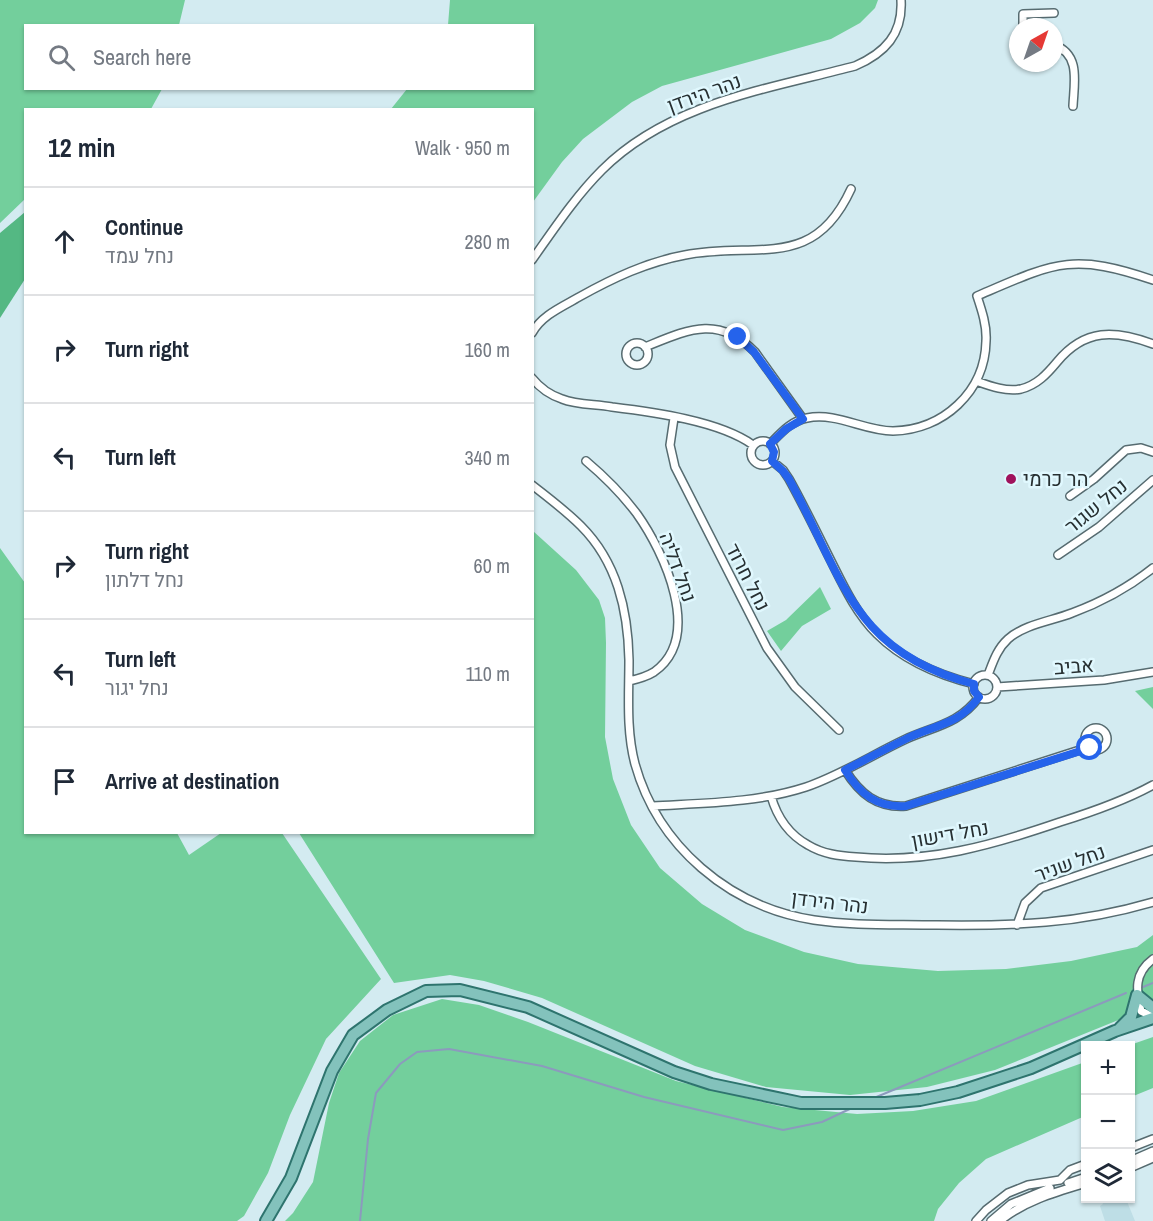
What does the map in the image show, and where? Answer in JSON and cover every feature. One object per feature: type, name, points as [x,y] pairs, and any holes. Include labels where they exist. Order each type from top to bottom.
[{"type":"main road","points":[[266,1221],[291,1178],[332,1071],[353,1035],[387,1010],[426,991],[460,990],[528,1007],[702,1081],[801,1103],[885,1103],[920,1100],[958,1092],[1031,1068],[1115,1031],[1153,1018]]},
{"type":"main road","points":[[1115,1031],[1131,1017],[1137,995],[1153,1008]]},
{"type":"street","name":"נהר הירדן","points":[[534,257],[587,185],[635,142],[668,122],[702,108],[735,97],[855,66],[869,60],[879,53],[894,34],[902,14],[901,0]]},
{"type":"street","points":[[1023,18],[1023,14],[1054,13]]},
{"type":"street","points":[[1063,50],[1074,63],[1073,106]]},
{"type":"street","points":[[534,330],[543,319],[553,312],[613,279],[644,266],[687,254],[771,249],[806,241],[826,228],[835,218],[851,189]]},
{"type":"street","points":[[770,444],[786,429],[803,419],[828,418],[891,431],[913,429],[933,423],[950,412],[965,398],[976,381],[983,362],[986,341],[984,319],[977,296],[1044,268],[1063,264],[1083,263],[1109,266],[1153,280]]},
{"type":"street","points":[[645,347],[695,329],[712,328],[730,333],[747,344],[754,352],[803,419]]},
{"type":"street","points":[[976,381],[1005,389],[1028,387],[1043,377],[1071,347],[1093,336],[1117,334],[1153,344]]},
{"type":"street","points":[[534,380],[548,393],[562,400],[674,418],[724,430],[744,438],[753,445]]},
{"type":"street","name":"נחל חרוד","points":[[674,418],[670,445],[675,467],[757,631],[789,680],[839,730]]},
{"type":"street","points":[[753,445],[761,441],[770,444],[774,452],[772,461]]},
{"type":"street","points":[[753,445],[751,454],[755,462],[764,465],[772,461]]},
{"type":"street","name":"נחל שגור","points":[[1070,496],[1099,475],[1126,450],[1142,448],[1153,452]]},
{"type":"street","name":"נחל דליה","points":[[586,461],[619,492],[646,527],[668,576],[678,614],[678,632],[668,657],[653,673],[629,681]]},
{"type":"street","points":[[772,461],[789,479],[849,597],[877,634],[912,661],[931,670],[974,684]]},
{"type":"street","name":"נחל שגור","points":[[1058,555],[1106,522],[1153,480]]},
{"type":"street","name":"נהר הירדן","points":[[534,486],[581,526],[596,543],[616,579],[626,618],[629,733],[633,753],[646,794],[662,824],[682,851],[708,875],[738,895],[773,910],[813,920],[858,924],[1017,925],[1092,917],[1153,902]]},
{"type":"street","points":[[988,675],[997,653],[1012,636],[1103,600],[1153,568]]},
{"type":"street","name":"אביב","points":[[997,687],[1104,680],[1153,672]]},
{"type":"street","points":[[988,675],[994,679],[997,687],[992,697],[979,697],[974,691],[974,684],[979,676],[988,675]]},
{"type":"street","points":[[653,806],[741,800],[771,796],[805,787],[913,736],[956,719],[971,708],[979,697]]},
{"type":"street","points":[[845,770],[856,786],[873,801],[888,806],[906,806],[1089,747]]},
{"type":"street","name":"נחל דישון","points":[[771,796],[776,811],[786,828],[815,849],[840,856],[912,858],[956,853],[1005,840],[1111,804],[1153,785]]},
{"type":"street","name":"נחל שניר","points":[[1017,925],[1025,903],[1041,888],[1153,850]]},
{"type":"street","points":[[1153,959],[1142,970],[1137,986],[1141,1011],[1153,1018]]},
{"type":"street","points":[[1135,1146],[1153,1139]]},
{"type":"street","points":[[1135,1159],[1153,1151]]},
{"type":"street","points":[[1135,1166],[1153,1158]]},
{"type":"street","points":[[1000,1221],[1054,1186],[1070,1170],[1081,1166]]},
{"type":"street","points":[[991,1221],[1011,1204],[1054,1186],[1070,1185],[1081,1180]]},
{"type":"street","points":[[976,1221],[986,1210],[1008,1194],[1028,1185],[1081,1184]]},
{"type":"shaded area","points":[[1128,1203],[1135,1221],[1105,1221],[1100,1206]]},
{"type":"green space","points":[[0,0],[185,0],[179,24],[24,24],[24,90],[161,90],[152,108],[24,108],[24,200],[0,223]]},
{"type":"green space","points":[[450,0],[878,0],[875,8],[860,23],[831,39],[662,86],[632,102],[583,139],[562,162],[534,201],[534,108],[392,108],[406,90],[534,90],[534,24],[448,24]]},
{"type":"green space","points":[[24,213],[24,281],[0,318],[0,233]]},
{"type":"green space","points":[[534,532],[576,570],[599,600],[605,618],[605,737],[613,779],[631,825],[660,868],[702,904],[745,930],[804,952],[858,964],[938,971],[1006,969],[1071,961],[1137,947],[1153,935],[1153,1006],[995,1070],[927,1087],[850,1095],[766,1087],[695,1066],[542,998],[484,981],[450,975],[394,983],[300,834],[534,834]]},
{"type":"green space","points":[[0,548],[24,582],[24,834],[178,834],[189,855],[220,834],[283,834],[381,979],[326,1039],[290,1115],[268,1173],[244,1216],[237,1221],[0,1221]]},
{"type":"green space","points":[[820,587],[831,609],[802,626],[781,651],[767,631],[786,620]]},
{"type":"green space","points":[[1153,687],[1153,709],[1135,691]]},
{"type":"green space","points":[[442,999],[479,1005],[676,1081],[783,1107],[857,1114],[913,1111],[976,1101],[1081,1063],[1081,1118],[986,1159],[959,1183],[938,1209],[934,1221],[285,1221],[293,1213],[313,1182],[329,1103],[339,1073],[360,1041],[393,1015]]},
{"type":"green space","points":[[1153,1037],[1153,1088],[1135,1095],[1135,1095],[1135,1043]]},
{"type":"waterway","points":[[1143,987],[1153,983]]},
{"type":"waterway","points":[[874,1098],[1126,993]]},
{"type":"waterway","points":[[360,1221],[368,1139],[376,1093],[400,1064],[417,1052],[449,1049],[542,1066],[644,1097],[783,1130],[822,1122],[854,1107]]},
{"type":"place","name":"הר כרמי","points":[[1011,479]]},
{"type":"route","points":[[738,337],[754,352],[803,419],[792,424],[770,444],[774,452],[772,461],[789,479],[849,597],[862,617],[894,649],[931,670],[974,684],[974,691],[979,697],[971,708],[956,719],[913,736],[845,770],[861,792],[880,804],[906,806],[1090,748]]}]
